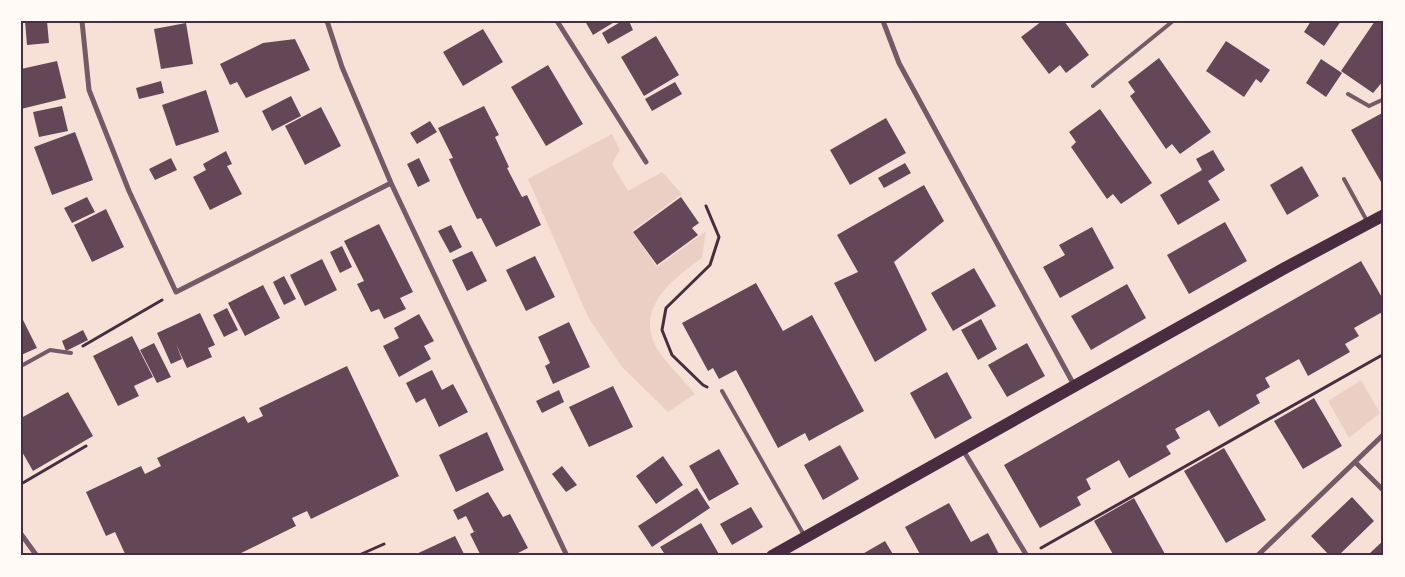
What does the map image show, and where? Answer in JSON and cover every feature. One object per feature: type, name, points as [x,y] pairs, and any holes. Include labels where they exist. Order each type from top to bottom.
[{"type":"main road","points":[[772,556],[1074,386],[1384,215]]},
{"type":"street","points":[[82,21],[89,90],[129,191],[176,292],[391,183]]},
{"type":"street","points":[[327,21],[342,67],[391,183],[567,556]]},
{"type":"street","points":[[557,21],[646,162]]},
{"type":"street","points":[[883,21],[899,63],[1074,386]]},
{"type":"street","points":[[1257,556],[1384,434]]},
{"type":"street","points":[[963,450],[1027,556]]},
{"type":"street","points":[[1355,462],[1384,491]]},
{"type":"street","points":[[21,534],[37,556]]},
{"type":"lane","points":[[1093,86],[1173,21]]},
{"type":"lane","points":[[1348,94],[1369,106],[1384,99]]},
{"type":"lane","points":[[1344,179],[1368,224]]},
{"type":"lane","points":[[21,366],[50,350],[71,354]]},
{"type":"lane","points":[[722,391],[806,537]]},
{"type":"path","points":[[706,206],[719,238],[710,265],[666,308],[662,330],[672,355],[703,385],[722,391]]},
{"type":"path","points":[[71,354],[176,292]]},
{"type":"path","points":[[1041,547],[1384,354]]},
{"type":"path","points":[[21,484],[86,446]]},
{"type":"path","points":[[357,556],[384,544]]},
{"type":"shaded area","points":[[612,134],[620,150],[612,164],[628,191],[662,172],[682,194],[632,231],[657,267],[706,231],[702,258],[667,287],[658,298],[652,310],[650,324],[652,338],[660,353],[695,394],[668,412],[622,367],[588,317],[528,179]]},
{"type":"shaded area","points":[[1361,380],[1380,413],[1349,438],[1328,401]]},
{"type":"building","points":[[25,21],[47,21],[49,43],[27,45]]},
{"type":"building","points":[[585,21],[616,21],[593,35]]},
{"type":"building","points":[[622,21],[629,21],[633,30],[608,44],[602,33]]},
{"type":"building","points":[[1042,21],[1064,21],[1089,55],[1066,73],[1060,65],[1049,74],[1021,37]]},
{"type":"building","points":[[1311,21],[1341,21],[1324,46],[1304,32]]},
{"type":"building","points":[[1375,21],[1384,21],[1384,80],[1373,93],[1341,71]]},
{"type":"building","points":[[186,23],[193,64],[161,69],[154,29]]},
{"type":"building","points":[[483,29],[503,62],[463,86],[443,52]]},
{"type":"building","points":[[656,36],[679,75],[644,96],[621,57]]},
{"type":"building","points":[[295,39],[310,70],[246,98],[237,82],[230,85],[220,64],[263,43]]},
{"type":"building","points":[[1226,41],[1270,70],[1261,83],[1256,79],[1244,97],[1206,71]]},
{"type":"building","points":[[1159,58],[1211,132],[1180,154],[1172,144],[1166,149],[1130,96],[1135,92],[1128,82]]},
{"type":"building","points":[[1321,59],[1342,73],[1326,97],[1306,83]]},
{"type":"building","points":[[57,61],[66,98],[21,109],[21,69]]},
{"type":"building","points":[[548,65],[583,124],[546,146],[511,87]]},
{"type":"building","points":[[161,81],[164,93],[139,99],[136,88]]},
{"type":"building","points":[[675,82],[682,94],[652,111],[645,99]]},
{"type":"building","points":[[206,90],[219,132],[176,146],[162,105]]},
{"type":"building","points":[[291,96],[301,116],[272,131],[262,111]]},
{"type":"building","points":[[62,106],[68,131],[39,137],[33,112]]},
{"type":"building","points":[[484,106],[499,135],[495,137],[509,167],[507,168],[522,197],[527,195],[541,225],[496,247],[481,218],[477,219],[449,159],[453,158],[438,128]]},
{"type":"building","points":[[321,107],[341,146],[305,165],[285,126]]},
{"type":"building","points":[[1100,109],[1152,183],[1121,204],[1113,194],[1107,199],[1071,147],[1076,142],[1069,132]]},
{"type":"building","points":[[1384,112],[1384,187],[1351,130]]},
{"type":"building","points":[[886,118],[906,153],[850,185],[830,150]]},
{"type":"building","points":[[430,121],[437,132],[417,144],[410,133]]},
{"type":"building","points":[[75,132],[93,180],[52,195],[34,147]]},
{"type":"building","points":[[1213,150],[1225,170],[1208,181],[1220,200],[1178,225],[1160,195],[1202,170],[1196,159]]},
{"type":"building","points":[[226,151],[232,164],[227,166],[242,194],[210,210],[193,177],[206,170],[203,164]]},
{"type":"building","points":[[171,158],[177,170],[155,180],[149,169]]},
{"type":"building","points":[[419,158],[430,181],[418,187],[407,164]]},
{"type":"building","points":[[905,163],[911,173],[884,188],[878,178]]},
{"type":"building","points":[[1302,166],[1319,196],[1287,215],[1270,185]]},
{"type":"building","points":[[924,185],[944,221],[894,262],[927,330],[875,362],[834,283],[858,272],[837,235]]},
{"type":"building","points":[[87,197],[95,212],[72,223],[64,208]]},
{"type":"building","points":[[681,197],[699,223],[692,228],[698,235],[657,265],[633,232]]},
{"type":"building","points":[[106,209],[124,247],[92,262],[74,225]]},
{"type":"building","points":[[1225,222],[1247,261],[1189,294],[1167,255]]},
{"type":"building","points":[[379,224],[413,292],[400,298],[406,309],[384,319],[379,309],[371,312],[357,284],[364,281],[344,241]]},
{"type":"building","points":[[451,225],[462,247],[450,253],[438,231]]},
{"type":"building","points":[[1092,227],[1114,268],[1060,298],[1043,267],[1065,255],[1059,245]]},
{"type":"building","points":[[342,246],[352,267],[340,273],[330,252]]},
{"type":"building","points":[[472,251],[487,281],[467,291],[452,260]]},
{"type":"building","points":[[535,256],[555,297],[526,311],[506,270]]},
{"type":"building","points":[[322,259],[337,290],[305,306],[290,275]]},
{"type":"building","points":[[1361,261],[1384,301],[1384,311],[1354,328],[1359,336],[1345,344],[1350,352],[1308,376],[1299,359],[1265,378],[1270,387],[1256,395],[1260,403],[1219,427],[1209,410],[1175,429],[1180,438],[1166,446],[1171,454],[1129,478],[1119,460],[1086,479],[1091,489],[1077,497],[1081,505],[1040,528],[1004,465]]},
{"type":"building","points":[[974,268],[996,306],[953,331],[931,293]]},
{"type":"building","points":[[284,276],[296,299],[284,305],[273,282]]},
{"type":"building","points":[[756,283],[783,331],[812,315],[864,411],[809,441],[805,433],[778,448],[736,370],[719,379],[713,368],[708,371],[682,323]]},
{"type":"building","points":[[1127,284],[1146,318],[1091,350],[1071,316]]},
{"type":"building","points":[[263,285],[280,318],[245,336],[228,303]]},
{"type":"building","points":[[227,308],[238,330],[224,337],[213,315]]},
{"type":"building","points":[[200,313],[215,345],[208,348],[212,357],[187,368],[176,344],[182,359],[171,364],[157,333]]},
{"type":"building","points":[[419,314],[434,341],[424,346],[431,359],[399,377],[383,346],[399,338],[394,328]]},
{"type":"building","points":[[21,316],[37,348],[21,355]]},
{"type":"building","points":[[981,319],[997,349],[978,360],[961,330]]},
{"type":"building","points":[[569,322],[590,367],[553,384],[545,366],[550,363],[538,337]]},
{"type":"building","points":[[83,330],[88,340],[66,351],[62,341]]},
{"type":"building","points":[[132,336],[153,377],[134,386],[139,396],[118,406],[93,356]]},
{"type":"building","points":[[154,343],[171,377],[157,383],[140,350]]},
{"type":"building","points":[[1027,343],[1045,376],[1007,397],[988,365]]},
{"type":"building","points":[[347,366],[399,476],[311,519],[307,511],[292,518],[296,526],[235,556],[126,556],[115,532],[106,536],[86,492],[141,466],[145,474],[161,466],[157,458],[244,416],[248,423],[263,416],[259,408]]},
{"type":"building","points":[[432,370],[442,390],[453,384],[468,412],[439,427],[425,398],[416,403],[406,383]]},
{"type":"building","points":[[947,372],[972,418],[935,439],[910,393]]},
{"type":"building","points":[[613,386],[633,427],[589,447],[569,407]]},
{"type":"building","points":[[559,390],[564,402],[542,413],[536,401]]},
{"type":"building","points":[[68,392],[93,436],[33,471],[21,450],[21,418]]},
{"type":"building","points":[[1314,398],[1342,446],[1303,469],[1274,421]]},
{"type":"building","points":[[487,432],[504,470],[456,492],[439,455]]},
{"type":"building","points":[[840,445],[859,479],[823,500],[804,465]]},
{"type":"building","points":[[1224,448],[1266,520],[1226,543],[1184,471]]},
{"type":"building","points":[[719,449],[739,484],[709,501],[689,466]]},
{"type":"building","points":[[663,456],[683,485],[656,504],[636,476]]},
{"type":"building","points":[[562,466],[577,485],[566,492],[552,474]]},
{"type":"building","points":[[697,488],[710,508],[652,547],[638,526]]},
{"type":"building","points":[[488,492],[503,517],[510,514],[528,548],[512,556],[481,556],[470,534],[474,532],[466,516],[458,520],[453,510]]},
{"type":"building","points":[[1352,497],[1374,521],[1338,556],[1330,556],[1311,536]]},
{"type":"building","points":[[1134,498],[1166,556],[1114,556],[1094,521]]},
{"type":"building","points":[[949,503],[971,542],[988,533],[1000,556],[974,556],[972,553],[967,556],[921,556],[905,527]]},
{"type":"building","points":[[751,507],[763,527],[732,545],[720,524]]},
{"type":"building","points":[[701,523],[720,556],[666,556],[660,547]]},
{"type":"building","points":[[455,536],[465,556],[412,556]]},
{"type":"building","points":[[1384,540],[1384,556],[1373,556],[1370,553]]},
{"type":"building","points":[[885,541],[894,556],[859,556]]}]
